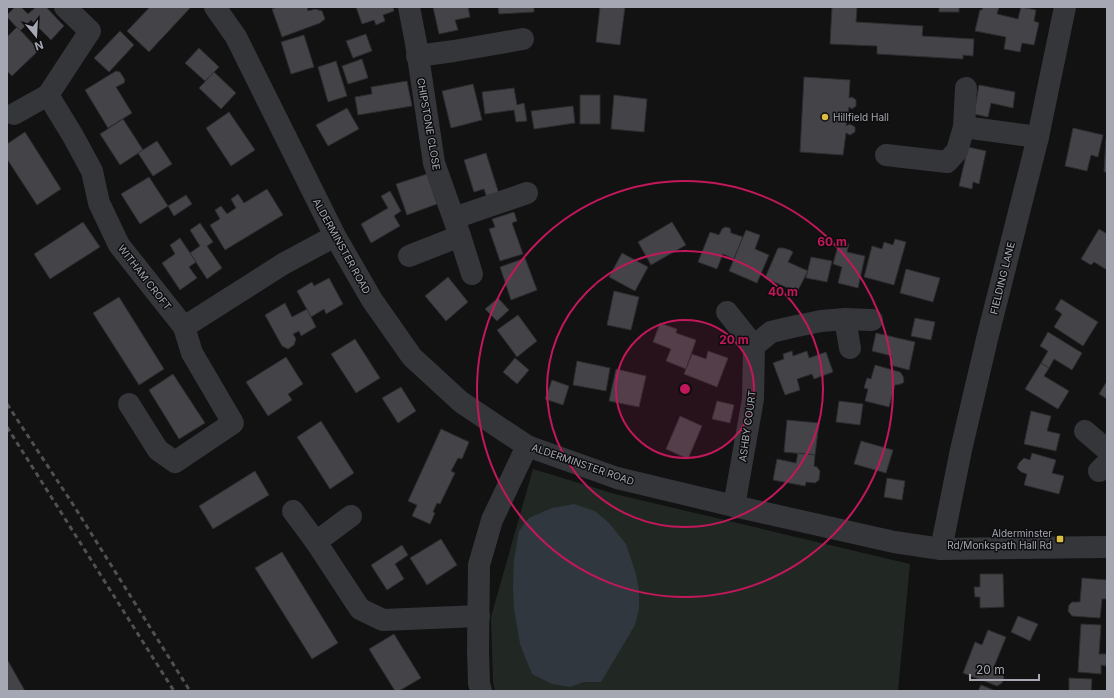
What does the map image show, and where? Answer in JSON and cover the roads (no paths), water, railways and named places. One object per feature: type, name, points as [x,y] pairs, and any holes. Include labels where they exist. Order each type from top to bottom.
[{"type":"street","points":[[14,114],[48,96],[90,31],[65,7]]},
{"type":"street","name":"ALDERMINSTER ROAD","points":[[215,7],[236,37],[335,236],[372,300],[412,357],[461,402],[527,446],[617,478],[894,542],[941,549],[1107,547]]},
{"type":"street","name":"CHIPSTONE CLOSE","points":[[409,7],[434,163],[472,274]]},
{"type":"street","name":"FIELDING LANE","points":[[941,549],[961,450],[1038,136],[1066,7]]},
{"type":"street","points":[[417,56],[454,52],[523,39]]},
{"type":"street","points":[[886,155],[947,162],[957,151],[964,127],[966,88]]},
{"type":"street","name":"WITHAM CROFT","points":[[48,96],[73,136],[92,171],[99,203],[119,245],[184,327],[192,353],[233,423],[175,462],[158,450],[129,404]]},
{"type":"street","points":[[964,127],[1038,136]]},
{"type":"street","points":[[409,256],[457,227],[526,193]]},
{"type":"street","points":[[184,327],[283,264],[335,236]]},
{"type":"street","points":[[727,312],[754,346],[770,332],[821,321],[872,320]]},
{"type":"street","points":[[845,320],[850,348]]},
{"type":"street","name":"ASHBY COURT","points":[[734,506],[753,399],[754,346]]},
{"type":"street","points":[[1085,431],[1107,450]]},
{"type":"street","points":[[481,691],[479,683],[478,652],[480,566],[492,520],[527,446]]},
{"type":"street","points":[[294,511],[360,609],[383,620],[479,616]]},
{"type":"street","points":[[316,542],[351,516]]},
{"type":"railway","points":[[7,404],[74,506],[190,691]]},
{"type":"railway","points":[[7,427],[174,691]]},
{"type":"place","name":"Hillfield Hall","points":[[825,117]]},
{"type":"place","name":"Alderminster Rd/Monkspath Hall Rd","points":[[1060,539]]}]
